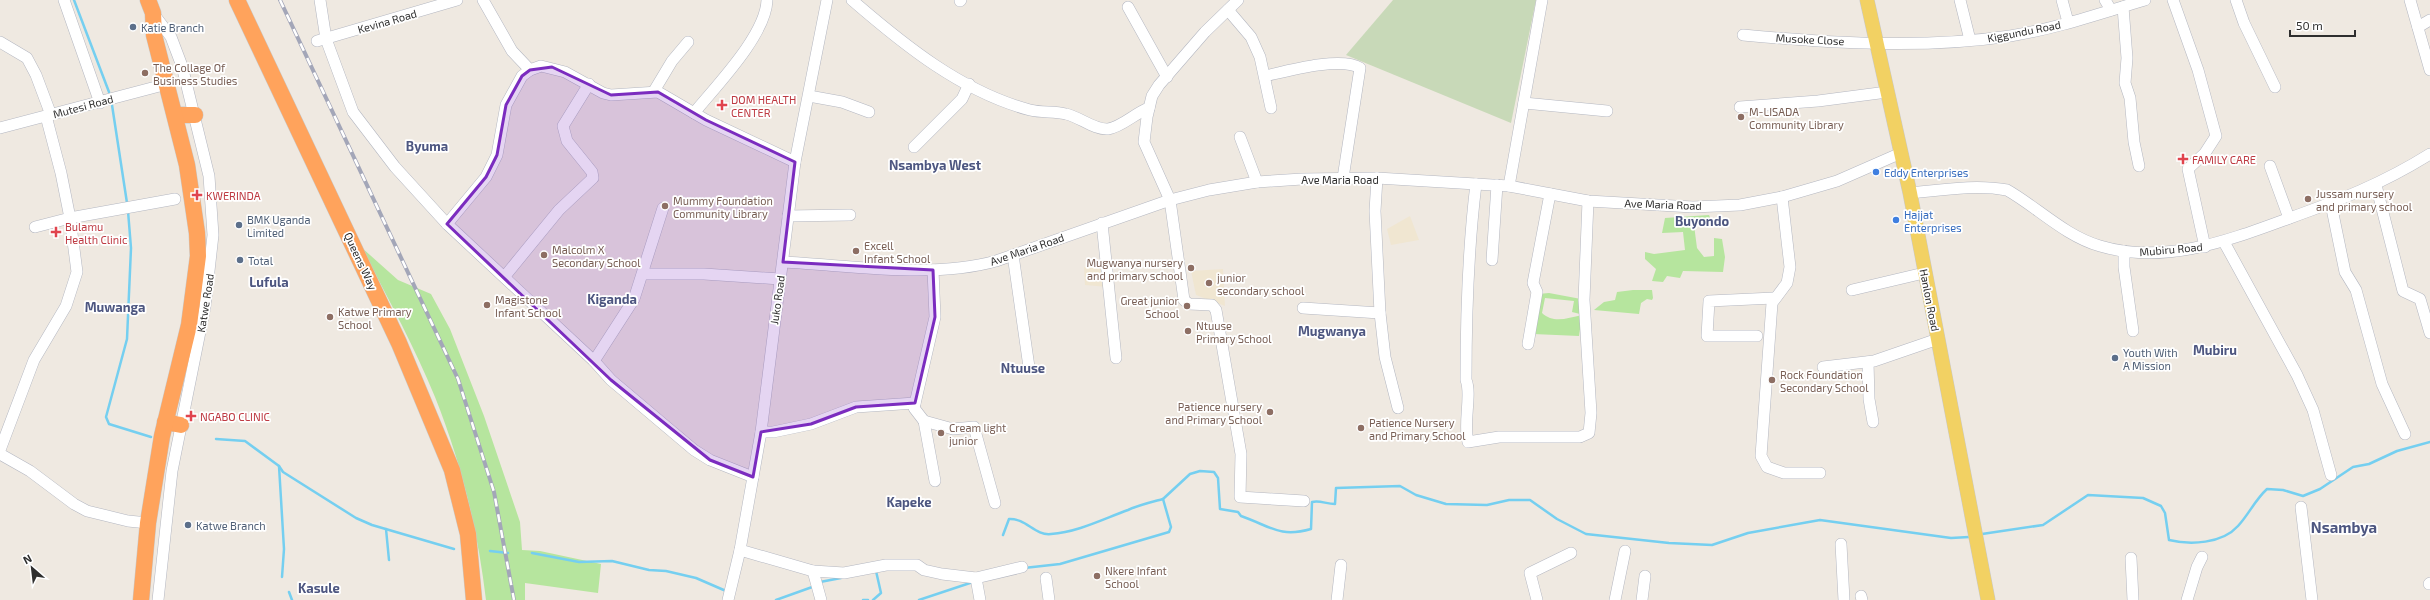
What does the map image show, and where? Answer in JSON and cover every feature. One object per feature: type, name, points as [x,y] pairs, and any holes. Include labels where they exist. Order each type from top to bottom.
[{"type":"highway","name":"Queens Way","points":[[237,0],[399,343],[452,470],[468,534],[474,600]]},
{"type":"highway","name":"Katwe Road","points":[[141,600],[148,523],[173,424],[198,256],[191,188],[176,115],[167,84],[160,32],[151,6]]},
{"type":"highway","points":[[176,115],[195,115]]},
{"type":"main road","name":"Hanlon Road","points":[[1867,0],[1910,193],[1924,273],[1988,600]]},
{"type":"street","points":[[64,0],[100,102]]},
{"type":"street","points":[[320,0],[321,40],[353,112],[395,167],[446,224],[505,276],[594,361],[611,380],[694,450],[710,460],[753,477]]},
{"type":"street","points":[[483,0],[512,51],[530,70]]},
{"type":"street","points":[[694,113],[733,66],[761,24],[767,0]]},
{"type":"street","name":"Juko Road","points":[[728,600],[740,550],[761,432],[795,162],[810,96],[827,0]]},
{"type":"street","points":[[852,0],[893,36],[951,75],[1027,109],[1043,113],[1065,114],[1097,128],[1108,129],[1116,127],[1138,111],[1149,108]]},
{"type":"street","points":[[1238,0],[1205,32],[1152,96],[1144,142],[1170,200],[1184,300],[1189,304],[1212,305],[1216,310],[1241,454],[1240,497],[1304,501]]},
{"type":"street","points":[[1509,186],[1542,0]]},
{"type":"street","points":[[1960,0],[1970,40]]},
{"type":"street","points":[[2062,0],[2068,22]]},
{"type":"street","points":[[2105,0],[2111,10]]},
{"type":"street","name":"Kiggundu Road","points":[[1876,42],[1970,40],[2010,36],[2068,22],[2145,0]]},
{"type":"street","points":[[2173,0],[2198,70],[2216,136],[2205,153],[2188,169],[2206,247]]},
{"type":"street","points":[[2236,0],[2244,23],[2275,87]]},
{"type":"street","points":[[2410,0],[2418,26],[2424,57],[2430,70]]},
{"type":"street","name":"Kevina Road","points":[[321,40],[452,1]]},
{"type":"street","points":[[1128,7],[1167,77]]},
{"type":"street","points":[[2122,7],[2127,58],[2125,83],[2130,98],[2134,142],[2139,166]]},
{"type":"street","points":[[1228,10],[1251,37],[1266,76],[1271,108]]},
{"type":"street","points":[[2418,26],[2430,20]]},
{"type":"street","name":"Katwe Road","points":[[158,600],[172,471],[173,424],[199,345],[212,247],[211,195],[195,115],[182,64],[160,32]]},
{"type":"street","name":"Musoke Close","points":[[1743,35],[1876,42]]},
{"type":"street","points":[[0,42],[27,58],[36,75],[48,116],[61,173],[70,218],[77,272],[66,306],[34,360],[0,450]]},
{"type":"street","points":[[654,91],[672,61],[688,42]]},
{"type":"street","points":[[1266,76],[1322,64],[1353,66],[1360,68],[1344,178]]},
{"type":"street","points":[[446,224],[486,177],[497,155],[506,105],[522,76],[530,70],[542,66],[552,67],[589,84],[603,93],[611,95],[654,91],[664,94],[694,113],[795,162]]},
{"type":"street","name":"Mutesi Road","points":[[0,128],[167,84]]},
{"type":"street","points":[[505,276],[559,210],[594,178],[592,172],[567,141],[563,126],[589,84]]},
{"type":"street","points":[[914,147],[962,99],[969,84]]},
{"type":"street","points":[[1740,107],[1825,100],[1887,92]]},
{"type":"street","points":[[810,96],[842,102],[869,112]]},
{"type":"street","points":[[1524,104],[1607,110]]},
{"type":"street","points":[[1240,138],[1257,182]]},
{"type":"street","name":"Ave Maria Road","points":[[783,262],[933,270],[968,267],[1013,255],[1170,200],[1209,190],[1257,182],[1377,178],[1509,186],[1588,201],[1693,206],[1740,205],[1782,197],[1837,181],[1901,153]]},
{"type":"street","name":"Mubiru Road","points":[[1910,193],[1954,189],[1992,188],[2007,190],[2084,240],[2124,251],[2154,253],[2206,247],[2331,204],[2376,185],[2430,154]]},
{"type":"street","points":[[2270,166],[2289,218]]},
{"type":"street","points":[[1377,178],[1374,211],[1380,314],[1385,357],[1398,408]]},
{"type":"street","points":[[1476,184],[1469,238],[1466,315],[1466,380],[1469,387],[1466,416],[1468,442],[1499,437],[1580,438],[1589,433],[1591,413],[1584,300],[1588,201]]},
{"type":"street","points":[[1492,260],[1496,185]]},
{"type":"street","points":[[2376,185],[2403,291],[2420,299],[2430,333]]},
{"type":"street","points":[[1528,344],[1537,292],[1533,283],[1550,194]]},
{"type":"street","points":[[1782,197],[1790,267],[1787,283],[1774,298],[1764,392],[1761,456],[1767,467],[1784,473],[1820,473]]},
{"type":"street","points":[[35,227],[70,218],[175,199]]},
{"type":"street","points":[[2331,204],[2345,272],[2356,290],[2382,384],[2405,434]]},
{"type":"street","points":[[594,361],[626,313],[643,274],[663,208]]},
{"type":"street","points":[[788,216],[850,215]]},
{"type":"street","points":[[1102,223],[1116,358]]},
{"type":"street","points":[[2224,242],[2297,375],[2312,407],[2331,475]]},
{"type":"street","points":[[2124,251],[2124,266],[2133,331]]},
{"type":"street","points":[[1013,255],[1029,367]]},
{"type":"street","points":[[933,270],[935,317],[915,402],[915,410],[924,421],[935,481]]},
{"type":"street","points":[[1852,290],[1924,273]]},
{"type":"street","points":[[643,274],[704,274],[780,279]]},
{"type":"street","points":[[1757,336],[1708,336],[1708,301],[1774,298]]},
{"type":"street","points":[[1303,308],[1380,314]]},
{"type":"street","points":[[1823,367],[1868,362],[1938,339]]},
{"type":"street","points":[[1868,362],[1869,399],[1873,422]]},
{"type":"street","points":[[761,432],[773,432],[811,424],[856,408],[915,402]]},
{"type":"street","points":[[924,421],[953,428],[974,427],[995,503]]},
{"type":"street","points":[[0,454],[30,471],[74,504],[87,511],[128,521],[148,523]]},
{"type":"street","points":[[2301,507],[2312,600]]},
{"type":"street","points":[[1841,544],[1844,600]]},
{"type":"street","points":[[740,550],[813,571],[844,573],[886,565],[917,565],[924,570],[942,574],[976,578],[1022,567]]},
{"type":"street","points":[[1615,600],[1625,551]]},
{"type":"street","points":[[1537,600],[1530,573],[1570,553]]},
{"type":"street","points":[[2187,600],[2202,557]]},
{"type":"street","points":[[2131,558],[2133,600]]},
{"type":"street","points":[[1337,600],[1341,565]]},
{"type":"street","points":[[813,571],[821,600]]},
{"type":"street","points":[[1642,600],[1645,576]]},
{"type":"street","points":[[976,578],[980,600]]},
{"type":"street","points":[[1046,578],[1049,600]]},
{"type":"highlighted area","points":[[552,67],[611,95],[658,92],[706,120],[795,162],[783,262],[933,270],[935,317],[915,403],[856,407],[811,424],[761,432],[753,477],[710,460],[611,380],[447,224],[486,177],[497,155],[506,105],[522,76],[530,70]]},
{"type":"shaded area","points":[[1410,216],[1419,240],[1391,245],[1387,229]]},
{"type":"shaded area","points":[[1107,265],[1108,287],[1085,285],[1084,267]]},
{"type":"shaded area","name":"junior secondary school","points":[[1223,269],[1225,306],[1196,295],[1191,271]]},
{"type":"green space","points":[[1393,0],[1536,0],[1511,123],[1346,55]]},
{"type":"green space","points":[[1709,215],[1711,220],[1694,225],[1697,248],[1704,257],[1714,256],[1714,238],[1722,239],[1725,257],[1723,272],[1683,271],[1680,278],[1667,276],[1663,282],[1652,281],[1656,269],[1645,259],[1645,252],[1654,254],[1685,250],[1683,232],[1662,233],[1665,218]]},
{"type":"green space","points":[[361,247],[398,280],[431,294],[450,329],[484,416],[520,522],[522,550],[540,551],[601,564],[598,593],[525,583],[525,600],[486,600],[483,574],[473,523],[453,446],[435,397],[418,359]]},
{"type":"green space","points":[[1652,290],[1652,300],[1647,299],[1641,303],[1639,314],[1594,310],[1604,302],[1615,300],[1617,292]]},
{"type":"green space","points":[[1549,293],[1581,299],[1580,314],[1572,312],[1574,301],[1545,298],[1542,313],[1556,319],[1566,319],[1582,315],[1579,336],[1533,334],[1538,294]]},
{"type":"waterway","points":[[74,0],[109,92]]},
{"type":"waterway","points":[[112,105],[127,203]]},
{"type":"waterway","points":[[128,211],[131,248],[127,339],[106,417],[109,424],[151,437]]},
{"type":"waterway","points":[[216,439],[245,441],[279,466],[283,472],[356,518],[372,525],[454,549]]},
{"type":"waterway","points":[[1982,534],[2043,525],[2088,495],[2143,498],[2161,506],[2165,513],[2169,540],[2196,543],[2215,540],[2231,532],[2238,526],[2267,489],[2283,490],[2303,496],[2320,489],[2353,467],[2369,464],[2397,451],[2430,442]]},
{"type":"waterway","points":[[279,466],[284,549],[282,577]]},
{"type":"waterway","points":[[1024,568],[1060,564],[1169,532],[1171,527],[1163,499],[1190,474],[1200,471],[1214,472],[1218,478],[1220,509],[1238,512],[1241,516],[1275,530],[1291,532],[1311,529],[1312,502],[1318,501],[1335,504],[1336,488],[1400,486],[1416,495],[1446,504],[1487,505],[1509,500],[1530,500],[1557,519],[1586,534],[1669,543],[1712,545],[1748,533],[1820,520],[1951,538],[1969,537]]},
{"type":"waterway","points":[[1003,535],[1009,519],[1020,521],[1045,534],[1061,533],[1081,528],[1163,499]]},
{"type":"waterway","points":[[386,529],[389,560]]},
{"type":"waterway","points":[[490,551],[508,553]]},
{"type":"waterway","points":[[532,553],[579,562],[612,561],[649,570],[666,571],[696,578],[726,591]]},
{"type":"waterway","points":[[873,600],[881,593],[876,571]]},
{"type":"waterway","points":[[820,582],[841,578]]},
{"type":"waterway","points":[[919,600],[973,582]]},
{"type":"waterway","points":[[776,600],[815,586]]},
{"type":"waterway","points":[[289,592],[292,600]]},
{"type":"waterway","points":[[863,600],[868,600]]},
{"type":"railway","points":[[280,0],[458,379],[494,492],[514,600]]},
{"type":"place","name":"Katie Branch","points":[[133,27]]},
{"type":"place","name":"The Collage Of Business Studies","points":[[145,73]]},
{"type":"place","name":"DOM HEALTH CENTER","points":[[722,105]]},
{"type":"place","name":"M-LISADA Community Library","points":[[1741,117]]},
{"type":"place","name":"FAMILY CARE","points":[[2183,159]]},
{"type":"place","name":"Eddy Enterprises","points":[[1876,172]]},
{"type":"place","name":"KWERINDA","points":[[197,195]]},
{"type":"place","name":"Jussam nursery and primary school","points":[[2308,199]]},
{"type":"place","name":"Mummy Foundation Community Library","points":[[665,206]]},
{"type":"place","name":"Hajjat Enterprises","points":[[1896,220]]},
{"type":"place","name":"BMK Uganda Limited","points":[[239,225]]},
{"type":"place","name":"Bulamu Health Clinic","points":[[56,232]]},
{"type":"place","name":"Excell Infant School","points":[[856,251]]},
{"type":"place","name":"Malcolm X Secondary School","points":[[544,255]]},
{"type":"place","name":"Total","points":[[240,260]]},
{"type":"place","name":"Mugwanya nursery and primary school","points":[[1191,268]]},
{"type":"place","name":"junior secondary school","points":[[1209,283]]},
{"type":"place","name":"Magistone Infant School","points":[[487,305]]},
{"type":"place","name":"Great junior School","points":[[1187,306]]},
{"type":"place","name":"Katwe Primary School","points":[[330,317]]},
{"type":"place","name":"Ntuuse Primary School","points":[[1188,331]]},
{"type":"place","name":"Youth With A Mission","points":[[2115,358]]},
{"type":"place","name":"Rock Foundation Secondary School","points":[[1772,380]]},
{"type":"place","name":"Patience nursery and Primary School","points":[[1270,412]]},
{"type":"place","name":"NGABO CLINIC","points":[[191,416]]},
{"type":"place","name":"Patience Nursery and Primary School","points":[[1361,428]]},
{"type":"place","name":"Cream light junior","points":[[941,433]]},
{"type":"place","name":"Katwe Branch","points":[[188,525]]},
{"type":"place","name":"Nkere Infant School","points":[[1097,576]]},
{"type":"district","name":"Byuma","points":[[427,146]]},
{"type":"district","name":"Nsambya West","points":[[935,165]]},
{"type":"district","name":"Buyondo","points":[[1702,221]]},
{"type":"district","name":"Lufula","points":[[269,282]]},
{"type":"district","name":"Kiganda","points":[[612,299]]},
{"type":"district","name":"Muwanga","points":[[115,307]]},
{"type":"district","name":"Mugwanya","points":[[1332,331]]},
{"type":"district","name":"Mubiru","points":[[2215,350]]},
{"type":"district","name":"Ntuuse","points":[[1023,368]]},
{"type":"district","name":"Kapeke","points":[[909,502]]},
{"type":"district","name":"Nsambya","points":[[2344,527]]},
{"type":"district","name":"Kasule","points":[[319,588]]}]
